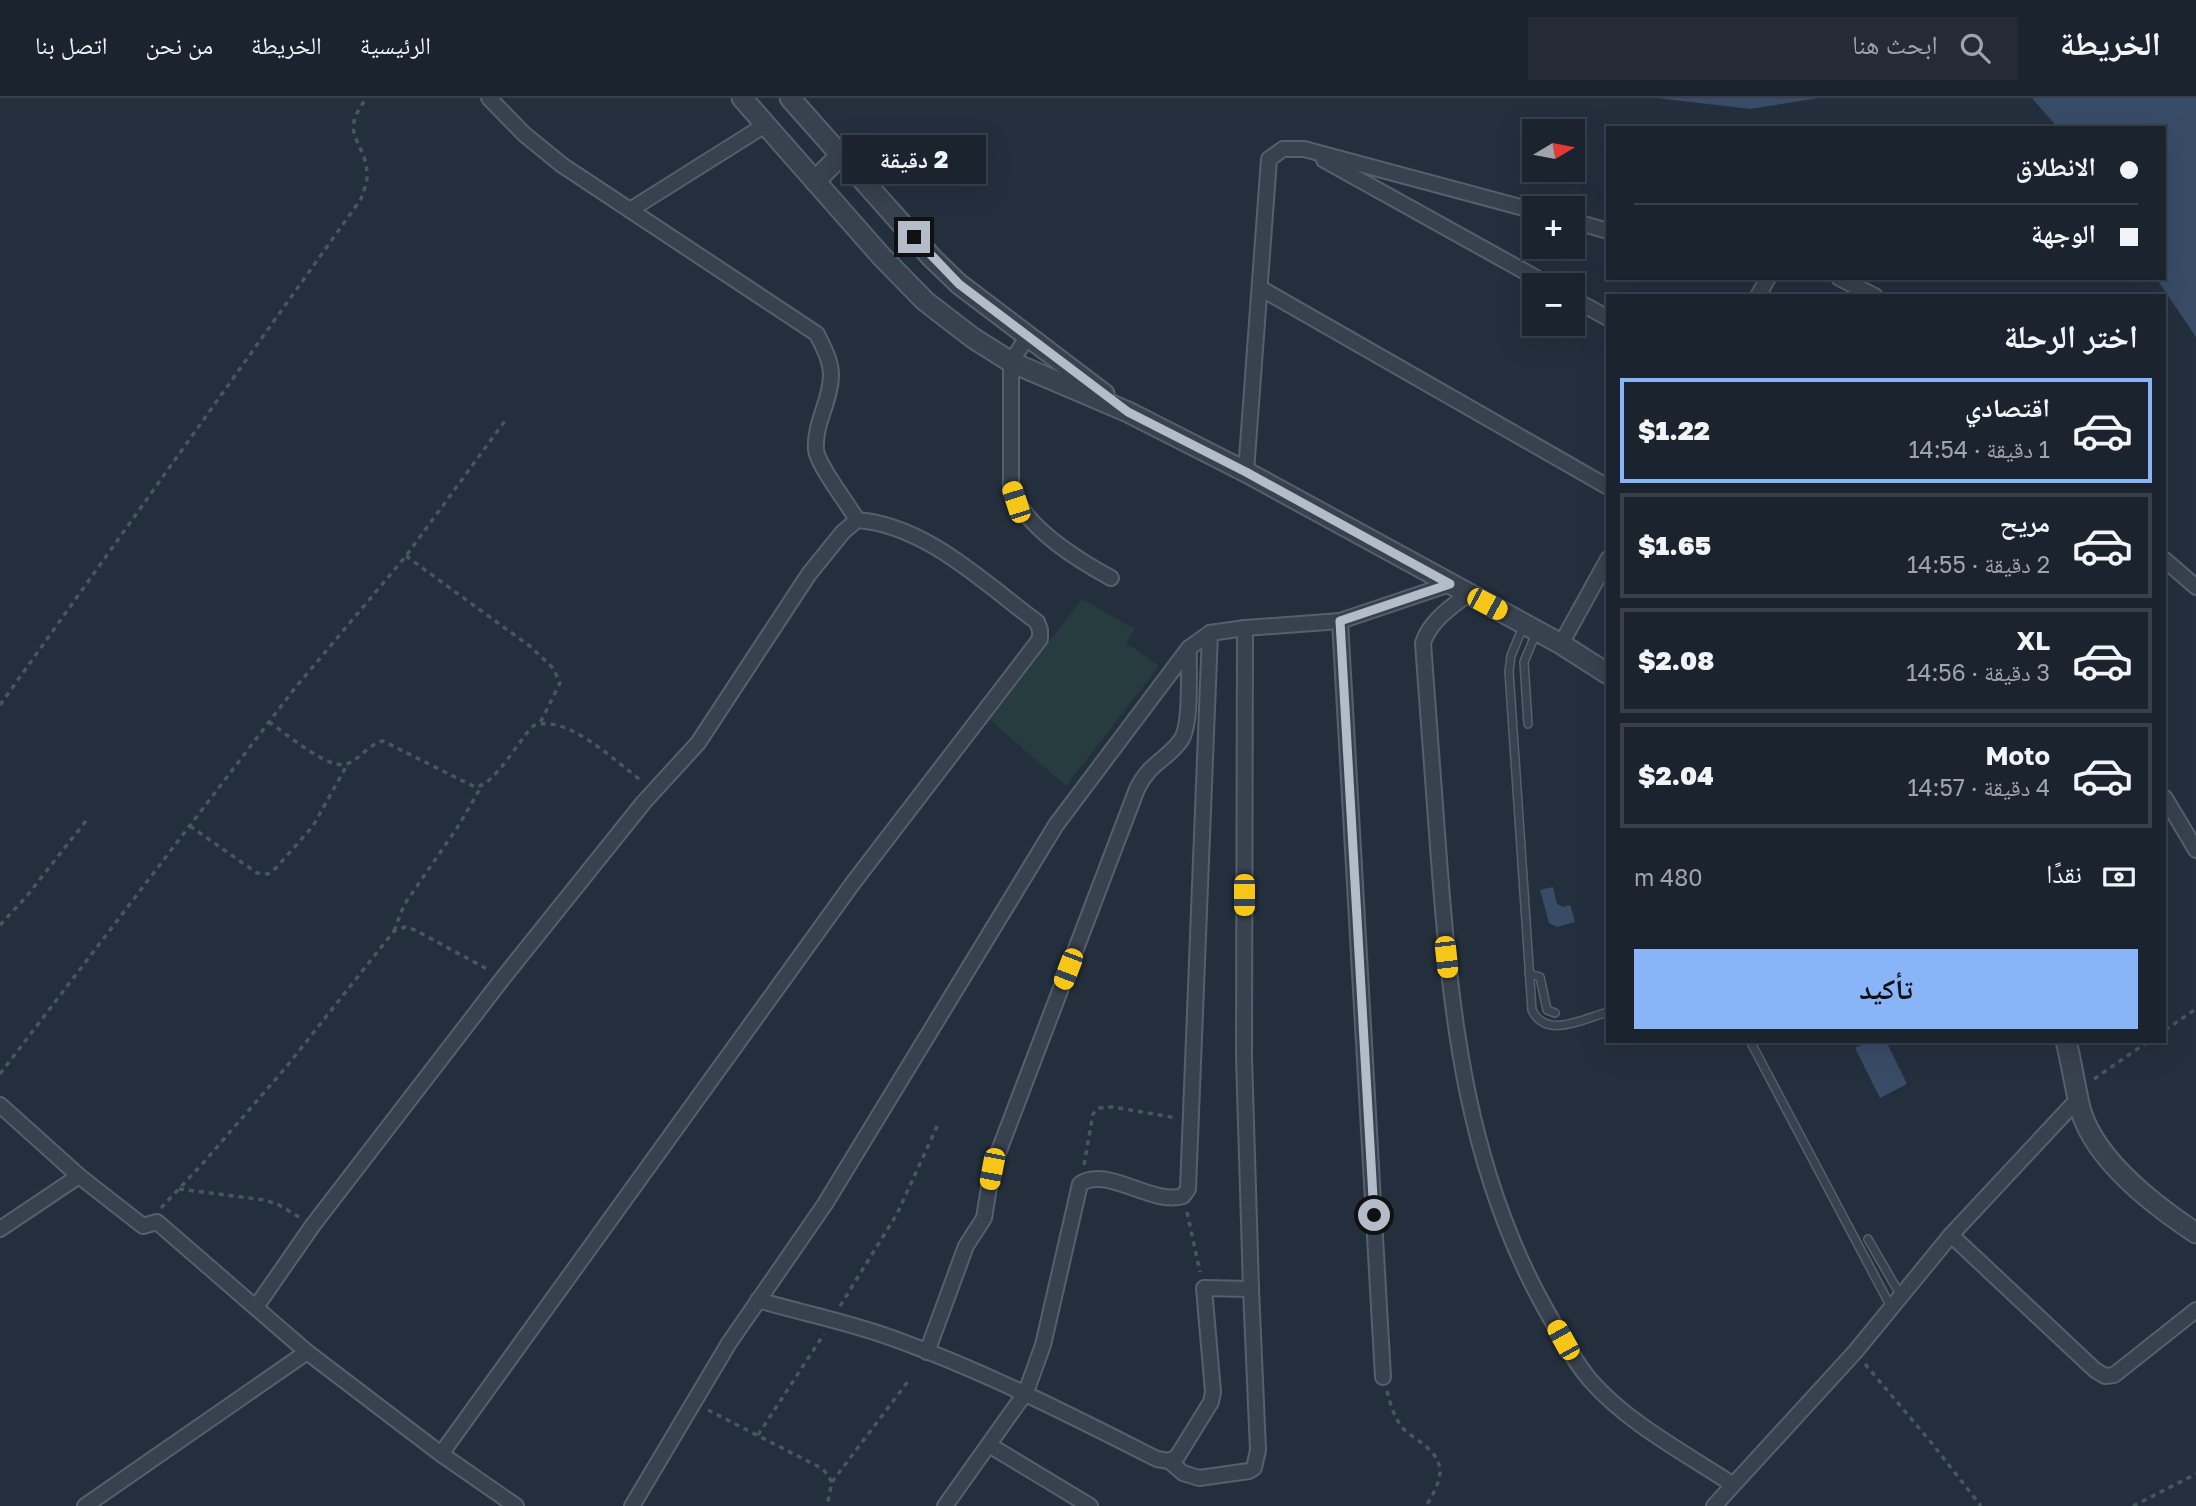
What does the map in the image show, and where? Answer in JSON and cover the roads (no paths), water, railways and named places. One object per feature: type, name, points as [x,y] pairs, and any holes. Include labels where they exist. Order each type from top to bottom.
[{"type":"street","points":[[489,98],[524,134],[562,166],[817,334],[831,373],[817,433],[816,452],[822,467],[847,501],[857,520]]},
{"type":"street","points":[[742,98],[882,257],[925,301],[964,331],[1011,362],[1128,412],[1246,472],[1530,627],[1606,673]]},
{"type":"street","points":[[790,98],[932,258],[959,284],[1128,412]]},
{"type":"street","points":[[630,211],[765,125]]},
{"type":"street","points":[[1246,472],[1269,159],[1283,149],[1304,149],[1522,208]]},
{"type":"street","points":[[1304,149],[1527,273]]},
{"type":"street","points":[[815,181],[841,155]]},
{"type":"street","points":[[1585,224],[1606,230]]},
{"type":"street","points":[[1843,280],[1871,294]]},
{"type":"street","points":[[1260,288],[1606,486]]},
{"type":"street","points":[[1585,306],[1606,317]]},
{"type":"street","points":[[1028,336],[1011,362],[1011,488],[1016,502],[1044,533],[1088,566],[1111,578]]},
{"type":"street","points":[[256,1307],[313,1225],[503,978],[655,790],[698,743],[809,574],[843,532],[857,520],[891,526],[940,550],[1037,622],[1040,639],[853,883],[441,1454]]},
{"type":"street","points":[[2166,561],[2196,587]]},
{"type":"street","points":[[1561,645],[1606,563]]},
{"type":"street","points":[[632,1506],[729,1343],[825,1204],[1056,825],[1189,648],[1210,634],[1245,628],[1340,621],[1450,584]]},
{"type":"street","points":[[1468,594],[1433,624],[1423,643],[1451,1002],[1471,1113],[1486,1171],[1525,1271],[1580,1368],[1609,1399],[1732,1484]]},
{"type":"street","points":[[1340,621],[1383,1377]]},
{"type":"street","points":[[758,1300],[890,1337],[1026,1392],[1157,1459],[1170,1461],[1183,1473],[1199,1478],[1254,1468],[1258,1450],[1244,1056],[1245,628]]},
{"type":"street","points":[[945,1506],[1026,1392],[1043,1345],[1080,1184],[1087,1180],[1108,1181],[1163,1197],[1183,1196],[1188,1189],[1210,634]]},
{"type":"street","points":[[926,1352],[966,1246],[984,1218],[992,1169],[1137,789],[1153,765],[1182,738],[1187,719],[1189,648]]},
{"type":"street","points":[[2166,800],[2196,850]]},
{"type":"street","points":[[2067,1043],[2078,1095],[2090,1132],[2110,1162],[2150,1199],[2196,1233]]},
{"type":"street","points":[[1714,1506],[1854,1352],[1951,1235],[2078,1095]]},
{"type":"street","points":[[0,1105],[79,1176],[143,1226],[157,1222],[307,1352],[441,1454],[516,1506]]},
{"type":"street","points":[[0,1229],[79,1176]]},
{"type":"street","points":[[1951,1235],[2095,1370],[2105,1376],[2114,1375],[2196,1310]]},
{"type":"street","points":[[1170,1461],[1177,1457],[1212,1402],[1204,1288],[1251,1289]]},
{"type":"street","points":[[85,1506],[307,1352]]},
{"type":"street","points":[[989,1445],[1090,1506]]},
{"type":"lane","points":[[1528,724],[1524,662],[1530,627]]},
{"type":"lane","points":[[1530,627],[1511,656],[1509,671],[1532,1010],[1541,1023],[1555,1027],[1606,1013]]},
{"type":"lane","points":[[1530,974],[1540,977],[1546,1010],[1555,1013]]},
{"type":"lane","points":[[1751,1043],[1896,1303]]},
{"type":"lane","points":[[1868,1239],[1896,1303]]},
{"type":"water","points":[[1657,98],[1818,98],[1751,109]]},
{"type":"water","points":[[2032,98],[2196,98],[2196,337],[2157,280],[2166,280],[2166,126],[2056,126]]},
{"type":"water","points":[[1553,887],[1557,904],[1563,907],[1570,905],[1575,922],[1557,927],[1549,923],[1540,890]]},
{"type":"water","points":[[1866,1043],[1887,1043],[1907,1084],[1880,1098],[1855,1048]]}]
